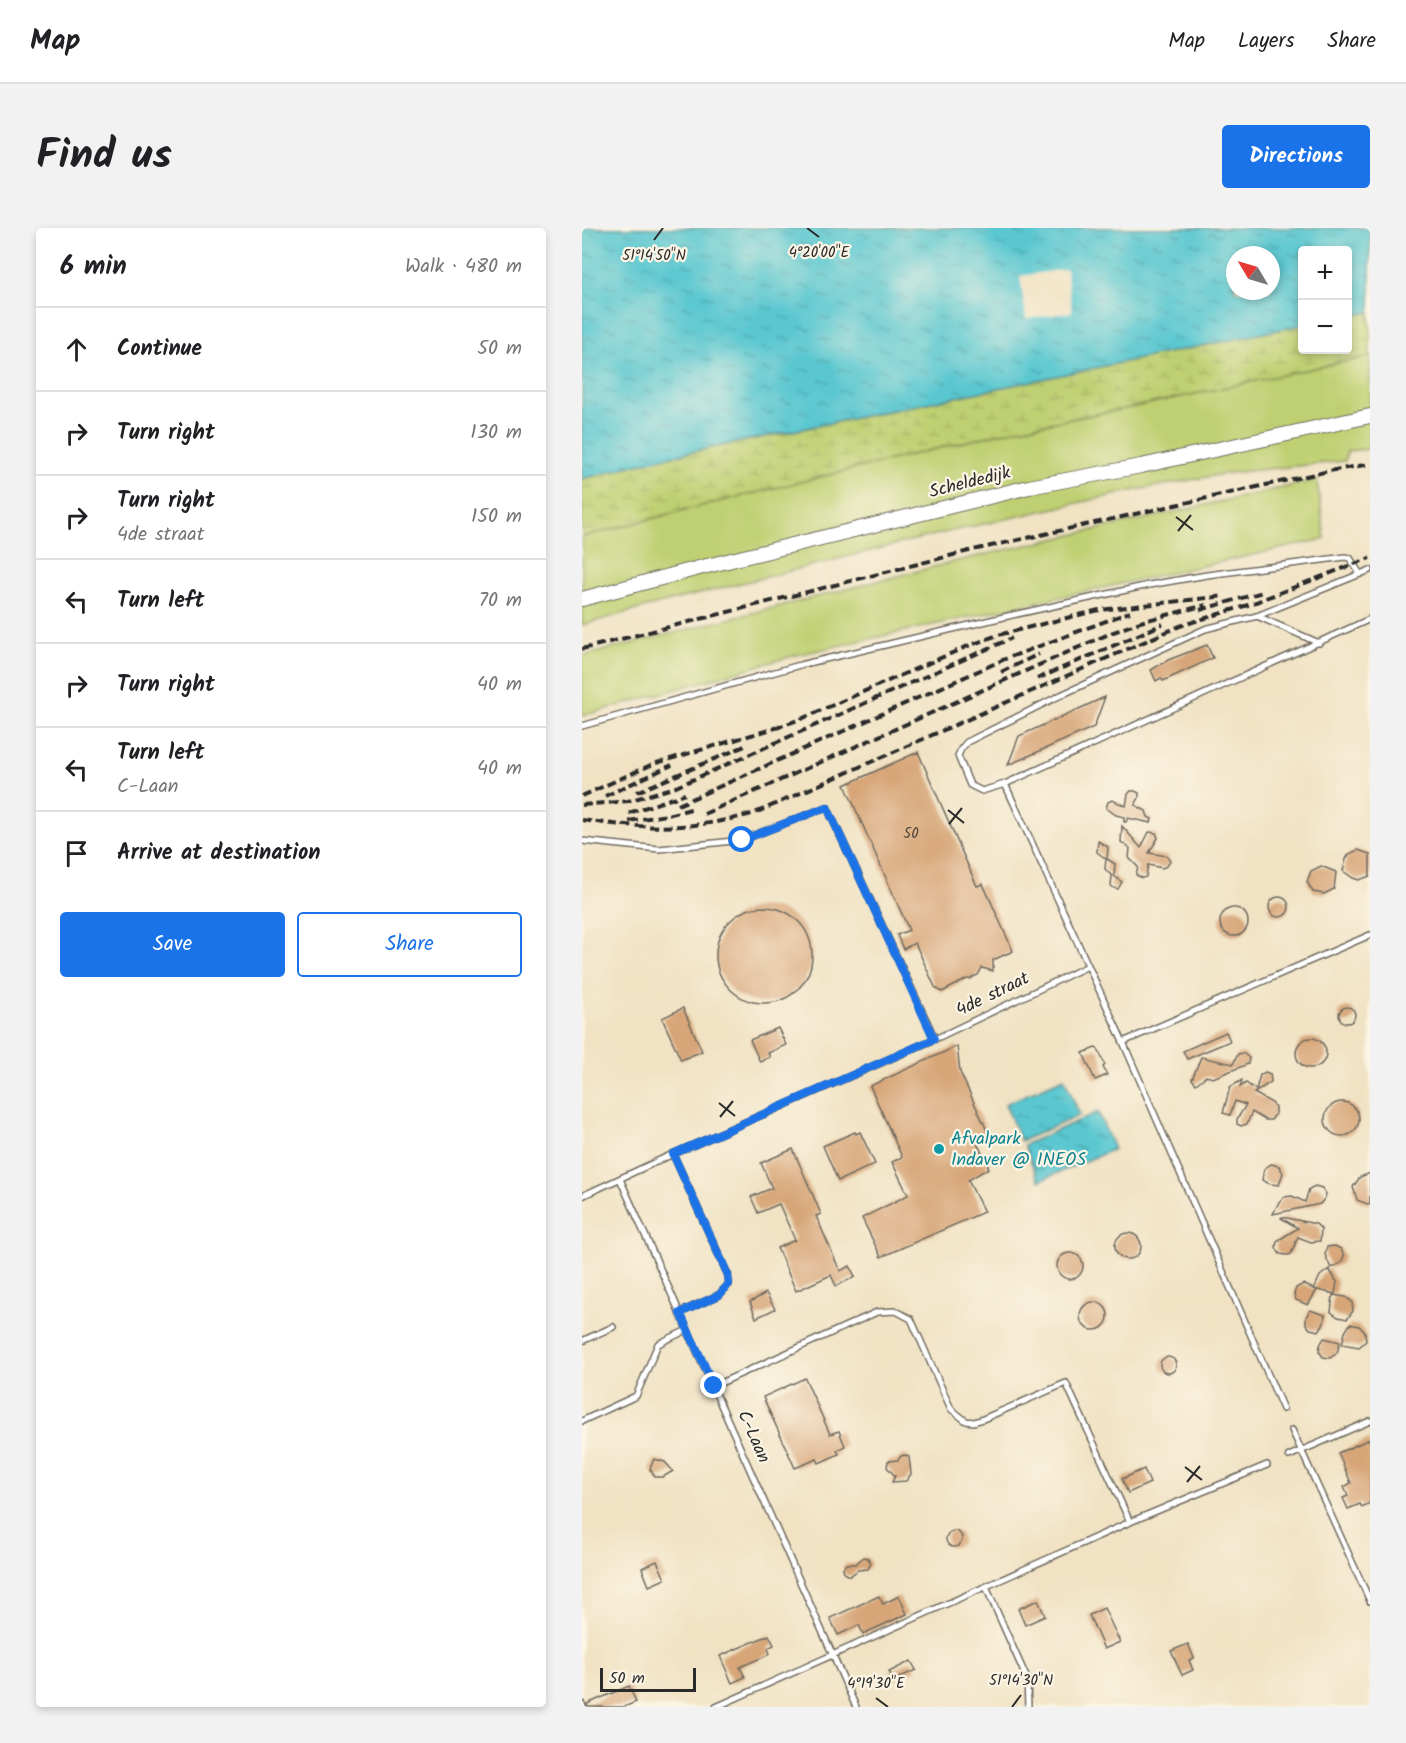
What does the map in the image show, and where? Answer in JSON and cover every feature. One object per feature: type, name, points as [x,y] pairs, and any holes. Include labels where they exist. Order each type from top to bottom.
[{"type":"street","name":"Scheldedijk","points":[[582,599],[1029,487],[1141,466],[1370,417]]},
{"type":"lane","points":[[582,726],[800,665],[1149,585],[1345,557],[1350,558],[1360,574]]},
{"type":"lane","points":[[1370,570],[1257,616],[1205,629],[1061,695],[967,742],[961,748],[958,756],[970,784],[982,791],[1005,784],[1370,619]]},
{"type":"lane","points":[[1257,616],[1319,643]]},
{"type":"lane","points":[[1005,784],[1123,1042],[1283,1408]]},
{"type":"lane","points":[[582,841],[659,849],[742,840],[827,807],[934,1039]]},
{"type":"lane","points":[[1123,1042],[1370,935]]},
{"type":"lane","name":"4de straat","points":[[582,1196],[934,1039],[1088,966]]},
{"type":"lane","points":[[673,1154],[728,1275],[729,1284],[719,1295],[680,1313]]},
{"type":"lane","name":"C-Laan","points":[[620,1179],[856,1707]]},
{"type":"lane","points":[[714,1386],[877,1312],[896,1311],[911,1319],[951,1409],[966,1421],[974,1422],[983,1419],[1066,1383],[1130,1522]]},
{"type":"lane","points":[[582,1341],[613,1327]]},
{"type":"lane","points":[[582,1420],[636,1396],[658,1344],[687,1330]]},
{"type":"lane","points":[[1289,1456],[1370,1421]]},
{"type":"lane","points":[[1293,1430],[1370,1601]]},
{"type":"lane","points":[[716,1707],[1130,1522],[1267,1465]]},
{"type":"lane","points":[[986,1587],[1027,1679],[1028,1707]]},
{"type":"green space","points":[[1370,312],[1370,356],[1129,408],[1017,429],[582,537],[582,479],[653,460],[1298,326],[1298,354],[1352,354],[1352,315]]},
{"type":"green space","points":[[1370,356],[1370,449],[1347,451],[1345,461],[1229,473],[1136,490],[930,536],[582,625],[582,537],[1017,429],[1129,408]]},
{"type":"green space","points":[[1317,480],[1325,539],[796,655],[582,716],[582,656],[965,559]]},
{"type":"water","points":[[582,228],[1370,228],[1370,312],[1352,315],[1352,246],[1298,246],[1298,326],[653,460],[582,479]]},
{"type":"water","points":[[1064,1078],[1080,1115],[1021,1141],[1005,1104]]},
{"type":"water","points":[[1098,1112],[1114,1149],[1039,1181],[1024,1145]]},
{"type":"pier","points":[[1066,269],[1072,312],[1026,319],[1020,276]]},
{"type":"building","points":[[1207,645],[1213,658],[1163,681],[1161,678],[1156,681],[1151,670],[1168,660]]},
{"type":"building","points":[[1105,697],[1094,727],[1008,765],[1019,736]]},
{"type":"building","points":[[918,752],[977,886],[983,884],[1013,951],[993,960],[993,971],[982,968],[978,975],[942,992],[935,987],[915,943],[903,949],[897,935],[909,930],[845,785]]},
{"type":"building","points":[[1131,791],[1139,793],[1135,805],[1146,811],[1148,817],[1152,819],[1151,823],[1128,818],[1124,822],[1124,817],[1106,808],[1108,802],[1112,800],[1126,806],[1128,794]]},
{"type":"building","points":[[1122,826],[1141,848],[1149,832],[1156,833],[1158,838],[1149,853],[1167,856],[1170,861],[1167,866],[1162,868],[1148,865],[1146,877],[1136,875],[1138,867],[1129,858],[1130,848],[1121,842]]},
{"type":"building","points":[[1098,841],[1108,847],[1107,859],[1115,864],[1114,876],[1122,882],[1118,889],[1111,886],[1112,876],[1105,869],[1106,859],[1097,852]]},
{"type":"building","points":[[1358,850],[1370,854],[1370,876],[1359,880],[1343,871],[1349,854]]},
{"type":"building","points":[[1321,866],[1336,872],[1334,889],[1324,894],[1313,892],[1307,882],[1311,871]]},
{"type":"building","points":[[1279,897],[1286,900],[1289,907],[1286,914],[1279,917],[1272,914],[1269,907],[1272,900]]},
{"type":"building","points":[[764,907],[782,911],[798,921],[808,937],[812,955],[808,973],[798,989],[782,999],[764,1003],[746,999],[730,989],[720,973],[716,955],[720,937],[730,921],[746,911]]},
{"type":"building","points":[[1234,908],[1244,912],[1248,922],[1244,932],[1234,936],[1224,932],[1220,922],[1224,912]]},
{"type":"building","points":[[1347,1007],[1353,1009],[1355,1015],[1353,1021],[1347,1023],[1341,1021],[1339,1015],[1341,1009]]},
{"type":"building","points":[[683,1008],[702,1051],[681,1060],[662,1018]]},
{"type":"building","points":[[778,1028],[786,1045],[768,1053],[770,1057],[760,1062],[750,1040]]},
{"type":"building","points":[[1226,1032],[1230,1041],[1187,1059],[1183,1051]]},
{"type":"building","points":[[1311,1038],[1322,1042],[1326,1053],[1322,1064],[1311,1068],[1300,1064],[1296,1053],[1300,1042]]},
{"type":"building","name":"Afvalpark Indaver @ INEOS","points":[[957,1046],[960,1072],[989,1135],[976,1141],[989,1168],[968,1180],[984,1212],[881,1257],[862,1218],[908,1195],[892,1162],[902,1157],[870,1086]]},
{"type":"building","points":[[1098,1049],[1107,1075],[1095,1080],[1083,1053]]},
{"type":"building","points":[[1243,1053],[1249,1058],[1248,1064],[1213,1078],[1206,1076],[1196,1084],[1192,1079],[1201,1057],[1233,1064],[1238,1054]]},
{"type":"building","points":[[1265,1072],[1270,1074],[1271,1082],[1254,1093],[1272,1103],[1275,1107],[1275,1115],[1271,1120],[1265,1120],[1252,1112],[1247,1124],[1241,1126],[1237,1124],[1237,1119],[1246,1105],[1235,1101],[1230,1115],[1223,1113],[1230,1087],[1242,1080],[1240,1087],[1246,1083],[1256,1090],[1260,1075]]},
{"type":"building","points":[[1342,1102],[1354,1107],[1359,1119],[1354,1131],[1342,1136],[1330,1131],[1325,1119],[1330,1107]]},
{"type":"building","points":[[855,1132],[856,1134],[860,1132],[875,1164],[838,1181],[823,1146]]},
{"type":"building","points":[[793,1149],[821,1214],[816,1216],[840,1271],[850,1266],[855,1277],[836,1286],[831,1275],[796,1291],[777,1248],[795,1240],[779,1204],[758,1213],[751,1197],[772,1188],[761,1163]]},
{"type":"building","points":[[1271,1164],[1279,1166],[1283,1173],[1279,1185],[1262,1180],[1264,1169]]},
{"type":"building","points":[[1370,1173],[1370,1205],[1357,1200],[1353,1187],[1360,1177]]},
{"type":"building","points":[[1315,1186],[1322,1188],[1326,1194],[1320,1204],[1273,1214],[1284,1197],[1292,1196],[1305,1202],[1309,1189]]},
{"type":"building","points":[[1282,1217],[1316,1224],[1321,1229],[1320,1241],[1311,1242],[1298,1237],[1291,1254],[1280,1254],[1276,1248],[1277,1241],[1298,1228]]},
{"type":"building","points":[[1128,1233],[1137,1237],[1141,1246],[1137,1255],[1128,1259],[1119,1255],[1115,1246],[1119,1237]]},
{"type":"building","points":[[1335,1246],[1341,1249],[1344,1256],[1341,1263],[1331,1268],[1325,1255],[1327,1247]]},
{"type":"building","points":[[1070,1253],[1079,1257],[1083,1266],[1079,1275],[1070,1279],[1061,1275],[1057,1266],[1061,1257]]},
{"type":"building","points":[[1329,1269],[1337,1282],[1335,1294],[1314,1289],[1320,1276]]},
{"type":"building","points":[[1303,1284],[1317,1290],[1308,1305],[1296,1300],[1294,1294],[1296,1288]]},
{"type":"building","points":[[766,1293],[775,1309],[756,1318],[750,1302]]},
{"type":"building","points":[[1333,1295],[1346,1297],[1352,1302],[1353,1311],[1347,1319],[1331,1312]]},
{"type":"building","points":[[1094,1302],[1104,1306],[1108,1316],[1104,1326],[1094,1330],[1084,1326],[1080,1316],[1084,1306]]},
{"type":"building","points":[[1310,1310],[1325,1315],[1324,1323],[1319,1331],[1310,1329],[1306,1324],[1306,1317]]},
{"type":"building","points":[[1350,1324],[1359,1326],[1365,1332],[1366,1341],[1359,1347],[1342,1344]]},
{"type":"building","points":[[1324,1338],[1340,1342],[1337,1353],[1330,1358],[1323,1357],[1319,1351]]},
{"type":"building","points":[[1168,1357],[1174,1359],[1176,1365],[1174,1371],[1168,1373],[1162,1371],[1160,1365],[1162,1359]]},
{"type":"building","points":[[805,1378],[830,1434],[839,1431],[845,1446],[837,1450],[839,1454],[819,1463],[817,1459],[795,1468],[763,1397]]},
{"type":"building","points":[[1370,1439],[1370,1503],[1348,1509],[1343,1498],[1348,1496],[1344,1487],[1351,1483],[1338,1453]]},
{"type":"building","points":[[901,1456],[909,1457],[911,1474],[906,1481],[892,1482],[895,1476],[887,1467],[888,1461],[898,1460]]},
{"type":"building","points":[[654,1459],[665,1462],[673,1471],[663,1477],[655,1477],[650,1469]]},
{"type":"building","points":[[1144,1469],[1150,1483],[1128,1493],[1122,1479]]},
{"type":"building","points":[[954,1531],[960,1533],[962,1539],[960,1545],[954,1547],[948,1545],[946,1539],[948,1533]]},
{"type":"building","points":[[864,1557],[868,1558],[871,1563],[868,1569],[858,1570],[850,1576],[844,1573],[843,1568],[846,1564],[855,1564]]},
{"type":"building","points":[[657,1561],[665,1579],[649,1586],[642,1568]]},
{"type":"building","points":[[879,1596],[883,1604],[899,1596],[907,1614],[863,1634],[859,1625],[838,1635],[830,1618]]},
{"type":"building","points":[[1038,1600],[1045,1616],[1025,1625],[1018,1609]]},
{"type":"building","points":[[1104,1608],[1120,1642],[1104,1649],[1089,1615]]},
{"type":"building","points":[[769,1635],[774,1645],[768,1648],[770,1654],[740,1667],[745,1677],[732,1683],[720,1656]]},
{"type":"building","points":[[1188,1644],[1194,1658],[1189,1660],[1193,1670],[1182,1675],[1171,1651]]},
{"type":"building","points":[[911,1661],[916,1670],[894,1680],[889,1672]]},
{"type":"building","points":[[629,1686],[636,1702],[624,1707],[588,1707],[587,1704]]},
{"type":"railway","points":[[582,649],[973,550],[1329,471],[1370,464]]},
{"type":"railway","points":[[582,820],[668,827],[710,823],[755,813],[1180,626],[1248,605],[1370,558]]},
{"type":"railway","points":[[1200,610],[1263,592]]},
{"type":"railway","points":[[775,728],[998,635],[1099,610],[1224,596]]},
{"type":"railway","points":[[704,814],[1111,633],[1140,622],[1206,605]]},
{"type":"railway","points":[[678,805],[1005,659],[1130,612]]},
{"type":"railway","points":[[1037,679],[1163,624]]},
{"type":"railway","points":[[582,805],[628,801],[676,787],[1012,638]]},
{"type":"railway","points":[[1001,672],[1039,654]]},
{"type":"railway","points":[[582,796],[653,764],[782,726]]},
{"type":"railway","points":[[637,792],[745,746]]},
{"type":"railway","points":[[605,796],[672,765]]},
{"type":"railway","points":[[629,813],[685,794]]},
{"type":"railway","points":[[629,821],[691,809]]},
{"type":"place","name":"Afvalpark Indaver @ INEOS","points":[[939,1149]]},
{"type":"route","points":[[714,1386],[680,1313],[719,1295],[729,1284],[728,1275],[673,1154],[934,1039],[827,807],[742,840]]}]
